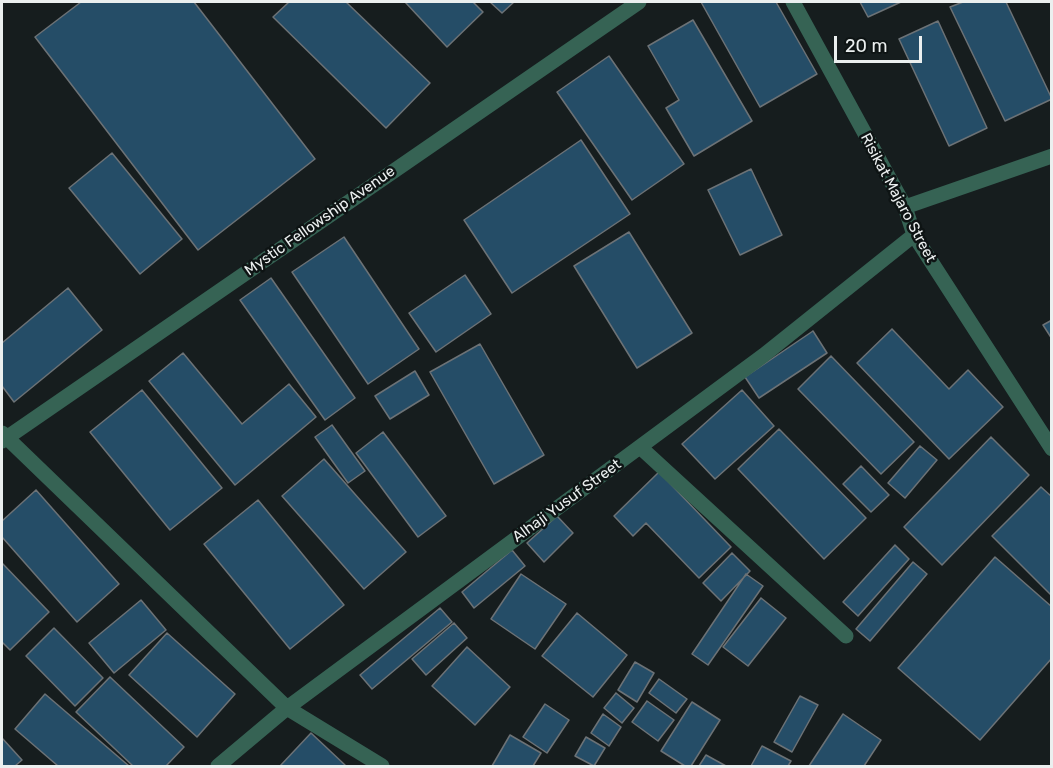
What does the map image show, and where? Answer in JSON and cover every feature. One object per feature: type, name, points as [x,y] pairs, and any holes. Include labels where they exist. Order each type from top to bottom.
[{"type":"street","name":"Mystic Fellowship Avenue","points":[[3,437],[639,2]]},
{"type":"street","name":"Risikat Majaro Street","points":[[793,2],[904,207],[914,235],[1052,449]]},
{"type":"street","points":[[904,207],[1052,156]]},
{"type":"street","name":"Alhaji Yusuf Street","points":[[218,766],[287,708],[765,355],[914,235]]},
{"type":"street","points":[[3,437],[287,708],[382,766]]},
{"type":"street","points":[[640,447],[846,636]]},
{"type":"building","points":[[81,2],[194,2],[315,159],[198,250],[35,37]]},
{"type":"building","points":[[289,2],[346,2],[430,83],[386,128],[273,17]]},
{"type":"building","points":[[405,2],[473,2],[483,12],[447,47]]},
{"type":"building","points":[[490,2],[514,2],[502,13]]},
{"type":"building","points":[[701,2],[776,2],[817,74],[760,107]]},
{"type":"building","points":[[860,2],[901,2],[868,17]]},
{"type":"building","points":[[963,2],[1006,2],[1052,99],[1005,121],[950,7]]},
{"type":"building","points":[[693,20],[752,121],[694,156],[666,108],[679,100],[648,46]]},
{"type":"building","points":[[938,21],[987,128],[949,146],[899,39]]},
{"type":"building","points":[[609,56],[684,164],[632,200],[557,92]]},
{"type":"building","points":[[581,140],[630,214],[512,293],[464,220]]},
{"type":"building","points":[[112,153],[182,239],[140,274],[69,188]]},
{"type":"building","points":[[751,169],[782,235],[740,255],[708,190]]},
{"type":"building","points":[[629,232],[692,333],[637,368],[574,266]]},
{"type":"building","points":[[344,237],[419,349],[368,384],[292,272]]},
{"type":"building","points":[[465,275],[491,314],[436,352],[409,313]]},
{"type":"building","points":[[271,278],[355,398],[325,420],[240,300]]},
{"type":"building","points":[[68,288],[102,330],[14,402],[2,386],[2,343]]},
{"type":"building","points":[[1052,320],[1052,339],[1043,325]]},
{"type":"building","points":[[892,329],[949,389],[968,370],[1003,407],[949,459],[857,363]]},
{"type":"building","points":[[813,331],[827,353],[759,398],[745,377]]},
{"type":"building","points":[[480,344],[544,455],[494,484],[430,372]]},
{"type":"building","points":[[183,353],[242,424],[289,384],[316,417],[235,485],[149,381]]},
{"type":"building","points":[[831,356],[914,442],[881,474],[798,389]]},
{"type":"building","points":[[415,371],[429,395],[390,419],[375,396]]},
{"type":"building","points":[[142,390],[222,488],[170,530],[90,432]]},
{"type":"building","points":[[742,390],[774,426],[715,479],[682,444]]},
{"type":"building","points":[[332,425],[365,471],[348,483],[315,437]]},
{"type":"building","points":[[779,429],[866,518],[824,559],[738,469]]},
{"type":"building","points":[[383,432],[446,516],[418,537],[356,453]]},
{"type":"building","points":[[991,437],[1029,475],[942,565],[904,527]]},
{"type":"building","points":[[920,446],[937,460],[905,498],[888,483]]},
{"type":"building","points":[[324,459],[406,552],[364,589],[282,496]]},
{"type":"building","points":[[861,466],[889,495],[871,512],[843,484]]},
{"type":"building","points":[[659,472],[731,547],[699,578],[646,523],[633,536],[614,516]]},
{"type":"building","points":[[1041,487],[1052,497],[1052,596],[992,536]]},
{"type":"building","points":[[36,490],[119,584],[77,622],[2,537],[2,521]]},
{"type":"building","points":[[258,500],[344,605],[290,649],[204,544]]},
{"type":"building","points":[[557,516],[573,533],[544,562],[527,543]]},
{"type":"building","points":[[895,545],[909,559],[858,616],[843,602]]},
{"type":"building","points":[[512,550],[525,566],[474,608],[462,592]]},
{"type":"building","points":[[732,553],[750,571],[721,601],[703,583]]},
{"type":"building","points":[[995,557],[1052,607],[1052,658],[980,740],[898,668]]},
{"type":"building","points":[[913,562],[927,574],[870,641],[856,629]]},
{"type":"building","points":[[2,563],[49,612],[10,650],[2,642]]},
{"type":"building","points":[[521,574],[566,604],[535,649],[491,619]]},
{"type":"building","points":[[746,574],[763,586],[708,665],[692,654]]},
{"type":"building","points":[[761,598],[786,618],[748,666],[723,647]]},
{"type":"building","points":[[141,600],[166,630],[114,673],[89,643]]},
{"type":"building","points":[[440,608],[452,622],[372,689],[360,675]]},
{"type":"building","points":[[577,613],[627,655],[593,697],[542,656]]},
{"type":"building","points":[[454,623],[467,638],[426,675],[412,659]]},
{"type":"building","points":[[54,628],[103,678],[75,706],[26,656]]},
{"type":"building","points":[[167,633],[235,694],[197,737],[129,675]]},
{"type":"building","points":[[467,647],[510,687],[475,725],[432,686]]},
{"type":"building","points":[[635,662],[654,673],[637,702],[618,690]]},
{"type":"building","points":[[110,677],[184,747],[166,766],[133,766],[76,712]]},
{"type":"building","points":[[659,679],[687,699],[676,713],[649,693]]},
{"type":"building","points":[[616,693],[634,708],[622,723],[604,708]]},
{"type":"building","points":[[45,694],[129,766],[58,766],[15,729]]},
{"type":"building","points":[[800,696],[818,705],[792,752],[774,742]]},
{"type":"building","points":[[647,701],[674,720],[658,741],[632,722]]},
{"type":"building","points":[[692,702],[720,720],[691,766],[685,766],[661,751]]},
{"type":"building","points":[[545,704],[569,720],[547,753],[523,737]]},
{"type":"building","points":[[603,714],[621,727],[609,746],[591,733]]},
{"type":"building","points":[[843,714],[881,740],[864,766],[809,766]]},
{"type":"building","points":[[311,733],[345,765],[280,766]]},
{"type":"building","points":[[510,735],[541,753],[533,766],[492,766]]},
{"type":"building","points":[[586,737],[605,748],[594,766],[575,756]]},
{"type":"building","points":[[2,738],[22,760],[15,766],[2,766]]},
{"type":"building","points":[[762,746],[791,761],[788,766],[751,766]]},
{"type":"building","points":[[706,755],[726,766],[699,766]]}]
